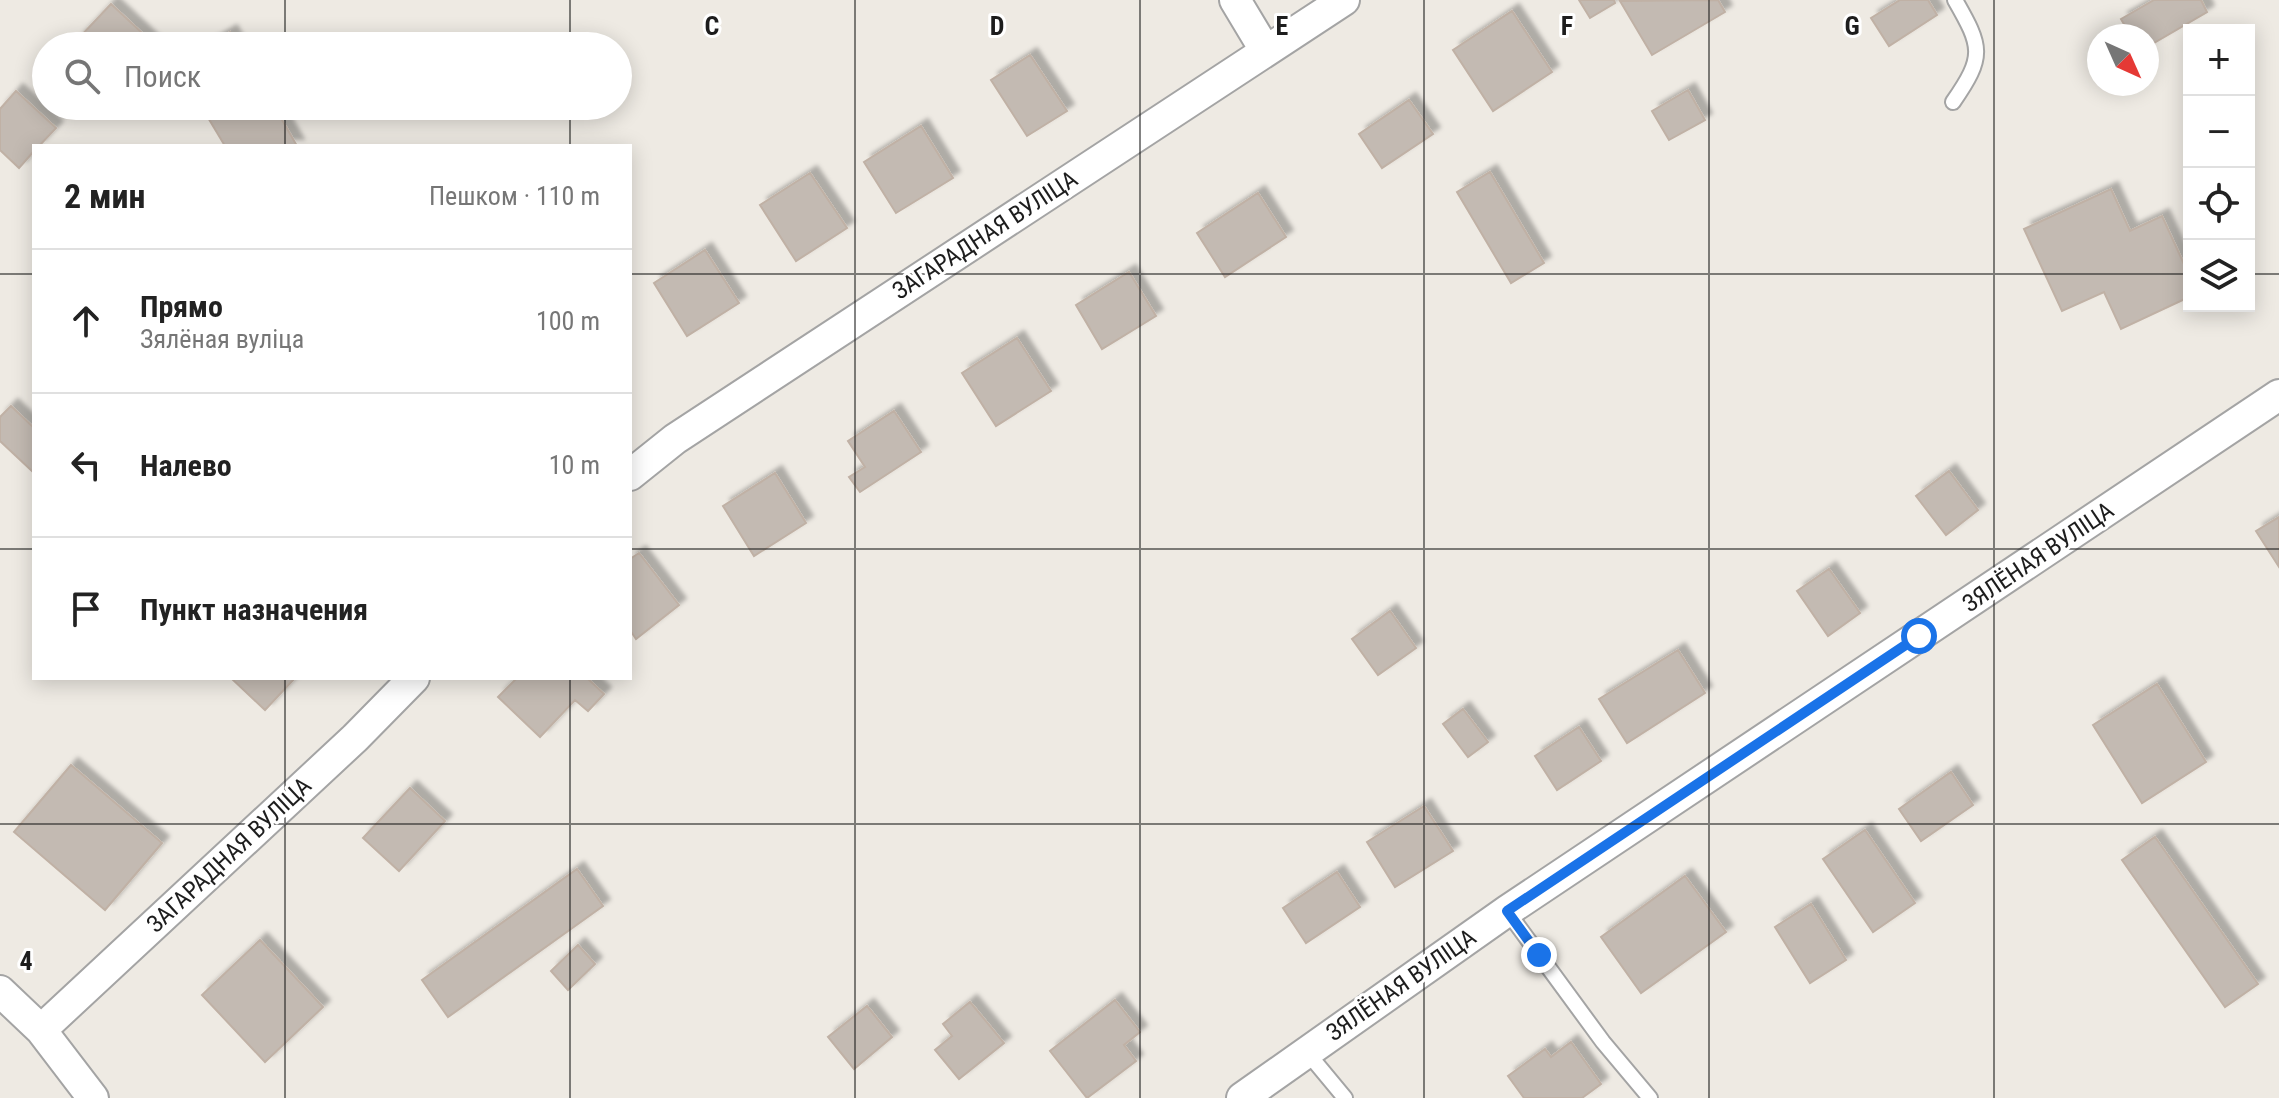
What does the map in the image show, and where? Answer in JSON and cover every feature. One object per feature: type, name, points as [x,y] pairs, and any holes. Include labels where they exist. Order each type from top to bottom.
[{"type":"street","points":[[1235,0],[1265,50]]},
{"type":"street","name":"ЗАГАРАДНАЯ ВУЛІЦА","points":[[632,473],[675,439],[1344,0]]},
{"type":"street","name":"ЗЯЛЁНАЯ ВУЛІЦА","points":[[1242,1098],[1507,911],[2279,395]]},
{"type":"street","name":"ЗАГАРАДНАЯ ВУЛІЦА","points":[[41,1030],[355,738],[412,680]]},
{"type":"street","points":[[0,991],[41,1030],[93,1098]]},
{"type":"lane","points":[[1953,102],[1973,73],[1977,46],[1955,0]]},
{"type":"lane","points":[[1507,911],[1603,1042],[1650,1098]]},
{"type":"lane","points":[[1306,1051],[1345,1098]]},
{"type":"building","points":[[1579,0],[1614,0],[1615,3],[1590,18]]},
{"type":"building","points":[[1718,0],[1725,12],[1652,55],[1620,1]]},
{"type":"building","points":[[1900,0],[1928,0],[1937,15],[1889,46],[1871,18]]},
{"type":"building","points":[[2154,0],[2201,0],[2207,12],[2159,40],[2159,24],[2124,24],[2121,19]]},
{"type":"building","points":[[111,4],[141,32],[85,32]]},
{"type":"building","points":[[1512,11],[1552,72],[1493,111],[1453,50]]},
{"type":"building","points":[[1030,55],[1067,111],[1027,136],[991,80]]},
{"type":"building","points":[[1688,90],[1705,120],[1669,140],[1652,111]]},
{"type":"building","points":[[16,91],[32,106],[32,120],[47,120],[56,128],[41,144],[32,144],[32,153],[19,168],[0,150],[0,109]]},
{"type":"building","points":[[1409,100],[1433,134],[1382,168],[1359,134]]},
{"type":"building","points":[[209,120],[282,120],[296,144],[224,144]]},
{"type":"building","points":[[921,126],[953,178],[896,213],[864,162]]},
{"type":"building","points":[[1490,172],[1544,263],[1511,283],[1457,192]]},
{"type":"building","points":[[810,173],[847,228],[796,261],[760,205]]},
{"type":"building","points":[[2111,189],[2130,231],[2162,216],[2183,262],[2183,300],[2121,329],[2104,292],[2062,311],[2024,229]]},
{"type":"building","points":[[1258,193],[1286,237],[1225,277],[1197,233]]},
{"type":"building","points":[[705,250],[739,303],[687,336],[654,283]]},
{"type":"building","points":[[1129,272],[1156,316],[1102,349],[1076,305]]},
{"type":"building","points":[[1017,338],[1051,391],[996,426],[962,373]]},
{"type":"building","points":[[11,406],[32,426],[32,471],[0,441],[0,417]]},
{"type":"building","points":[[894,411],[921,452],[860,492],[849,477],[865,467],[848,441]]},
{"type":"building","points":[[1949,471],[1978,510],[1946,535],[1916,496]]},
{"type":"building","points":[[775,473],[806,523],[754,556],[723,506]]},
{"type":"building","points":[[2279,517],[2279,567],[2256,531]]},
{"type":"building","points":[[639,553],[679,605],[636,639],[632,633],[632,558]]},
{"type":"building","points":[[1829,569],[1860,613],[1828,636],[1797,591]]},
{"type":"building","points":[[1390,611],[1416,648],[1378,675],[1352,639]]},
{"type":"building","points":[[1678,650],[1705,693],[1627,743],[1599,699]]},
{"type":"building","points":[[233,680],[293,680],[265,710]]},
{"type":"building","points":[[515,680],[589,680],[604,694],[588,711],[575,700],[540,737],[498,697]]},
{"type":"building","points":[[2157,684],[2206,762],[2142,803],[2093,725]]},
{"type":"building","points":[[1463,709],[1488,742],[1468,757],[1443,724]]},
{"type":"building","points":[[1579,727],[1601,761],[1557,790],[1535,756]]},
{"type":"building","points":[[71,765],[162,843],[105,910],[14,832]]},
{"type":"building","points":[[1951,772],[1973,805],[1921,841],[1899,809]]},
{"type":"building","points":[[410,788],[445,821],[399,871],[363,838]]},
{"type":"building","points":[[1424,806],[1453,851],[1395,887],[1367,842]]},
{"type":"building","points":[[1865,830],[1915,903],[1873,932],[1823,859]]},
{"type":"building","points":[[2155,837],[2258,984],[2225,1007],[2122,860]]},
{"type":"building","points":[[577,869],[603,906],[448,1017],[422,980]]},
{"type":"building","points":[[1337,872],[1360,907],[1306,943],[1283,908]]},
{"type":"building","points":[[1685,876],[1726,932],[1641,993],[1601,937]]},
{"type":"building","points":[[1811,904],[1846,960],[1810,983],[1775,927]]},
{"type":"building","points":[[260,940],[323,1007],[265,1062],[202,995]]},
{"type":"building","points":[[578,945],[595,964],[568,990],[551,971]]},
{"type":"building","points":[[1115,1000],[1140,1032],[1124,1045],[1136,1061],[1087,1098],[1050,1051]]},
{"type":"building","points":[[970,1002],[1004,1043],[959,1079],[935,1050],[952,1036],[943,1024]]},
{"type":"building","points":[[867,1006],[892,1037],[854,1069],[828,1037]]},
{"type":"building","points":[[1571,1042],[1601,1084],[1582,1098],[1524,1098],[1508,1076],[1545,1049],[1551,1057]]},
{"type":"route","points":[[1539,955],[1507,911],[1919,636]]}]
